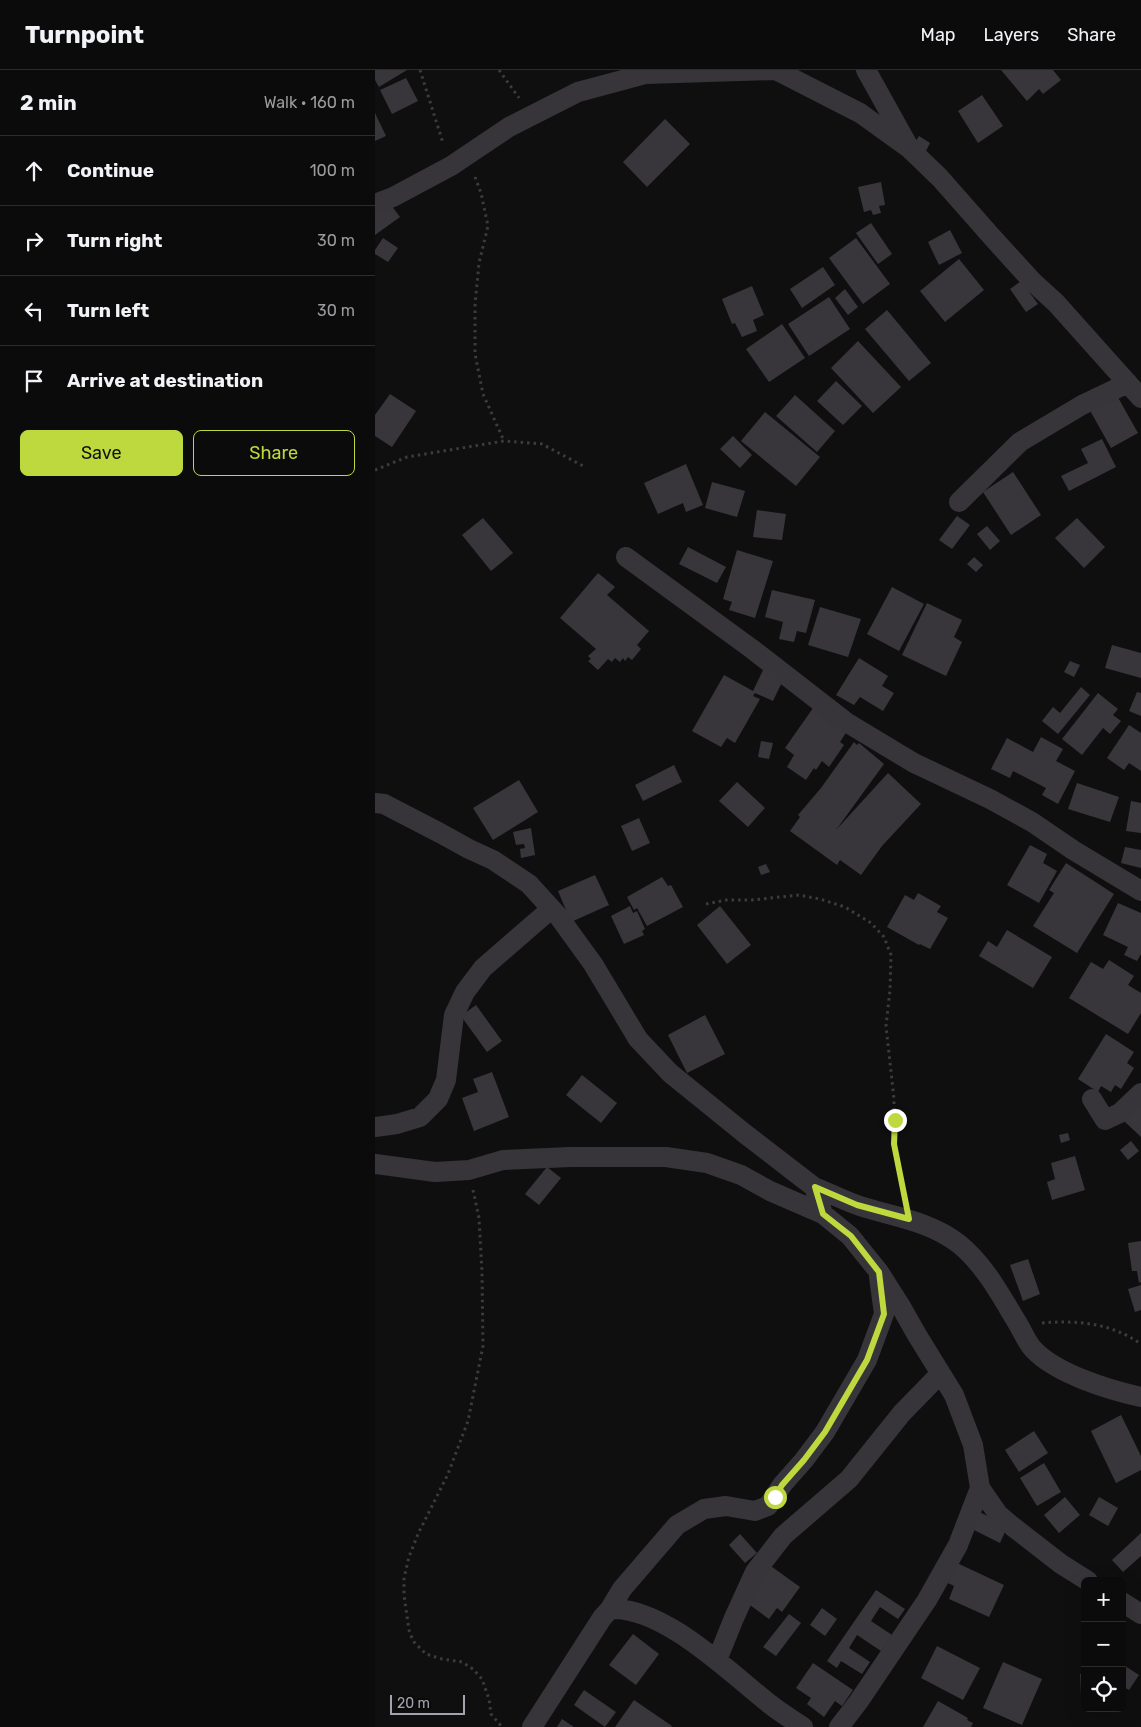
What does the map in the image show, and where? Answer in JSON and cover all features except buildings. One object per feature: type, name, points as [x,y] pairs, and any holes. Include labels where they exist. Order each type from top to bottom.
[{"type":"street","points":[[375,204],[393,197],[459,161],[509,127],[578,92],[645,74],[776,70],[860,113],[910,149],[940,178],[997,243],[1056,303],[1135,391],[1082,405],[1020,442],[959,502]]},
{"type":"street","points":[[866,70],[910,149]]},
{"type":"street","points":[[626,557],[752,649],[846,722],[914,764],[990,798],[1032,822],[1073,850],[1141,891]]},
{"type":"street","points":[[375,803],[384,804],[493,860],[529,884],[551,909],[593,964],[638,1039],[670,1073],[729,1122],[815,1187],[857,1205],[935,1228],[959,1245],[988,1276],[1034,1349],[1051,1364],[1111,1390],[1141,1397]]},
{"type":"street","points":[[375,1127],[397,1124],[419,1117],[439,1098],[447,1080],[454,1016],[465,992],[483,968],[551,909]]},
{"type":"street","points":[[1093,1098],[1105,1120],[1120,1113],[1141,1093]]},
{"type":"street","points":[[375,1164],[435,1172],[469,1170],[503,1160],[570,1157],[666,1157],[707,1163],[741,1175],[770,1191],[823,1214],[851,1236],[879,1272],[954,1395],[973,1445],[980,1488],[998,1514],[1061,1564],[1082,1577]]},
{"type":"street","points":[[815,1187],[823,1214]]},
{"type":"street","points":[[532,1727],[622,1589],[677,1525],[704,1509],[726,1506],[755,1511],[768,1506],[782,1485],[804,1460],[825,1432],[867,1360],[884,1314],[879,1272]]},
{"type":"street","points":[[717,1660],[755,1572],[783,1536],[849,1479],[902,1413],[940,1374]]},
{"type":"street","points":[[839,1727],[859,1701],[927,1600],[958,1545],[980,1488]]},
{"type":"street","points":[[1126,1605],[1141,1614]]},
{"type":"street","points":[[610,1609],[623,1608],[645,1615],[676,1632],[717,1660],[773,1706],[803,1727]]},
{"type":"path","points":[[421,70],[459,161],[481,193],[488,226],[479,271],[475,305],[475,354],[483,394],[504,441]]},
{"type":"path","points":[[499,70],[531,116]]},
{"type":"path","points":[[375,470],[407,457],[504,441],[542,444],[585,467]]},
{"type":"path","points":[[706,904],[726,900],[785,898],[799,895],[821,899],[845,908],[871,923],[884,937],[891,955],[886,1026],[894,1099],[894,1144],[909,1219]]},
{"type":"path","points":[[469,1170],[479,1218],[483,1346],[468,1421],[448,1474],[418,1534],[409,1557],[404,1578],[405,1595],[409,1630],[413,1641],[426,1654],[442,1660],[462,1662],[473,1669],[482,1679],[489,1699],[491,1714],[502,1727]]},
{"type":"path","points":[[1018,1325],[1075,1321],[1100,1324],[1141,1344]]},
{"type":"route","points":[[775,1497],[782,1485],[825,1432],[840,1407],[867,1360],[884,1314],[879,1272],[851,1236],[823,1214],[815,1187],[857,1205],[909,1219],[894,1144],[895,1120]]}]
